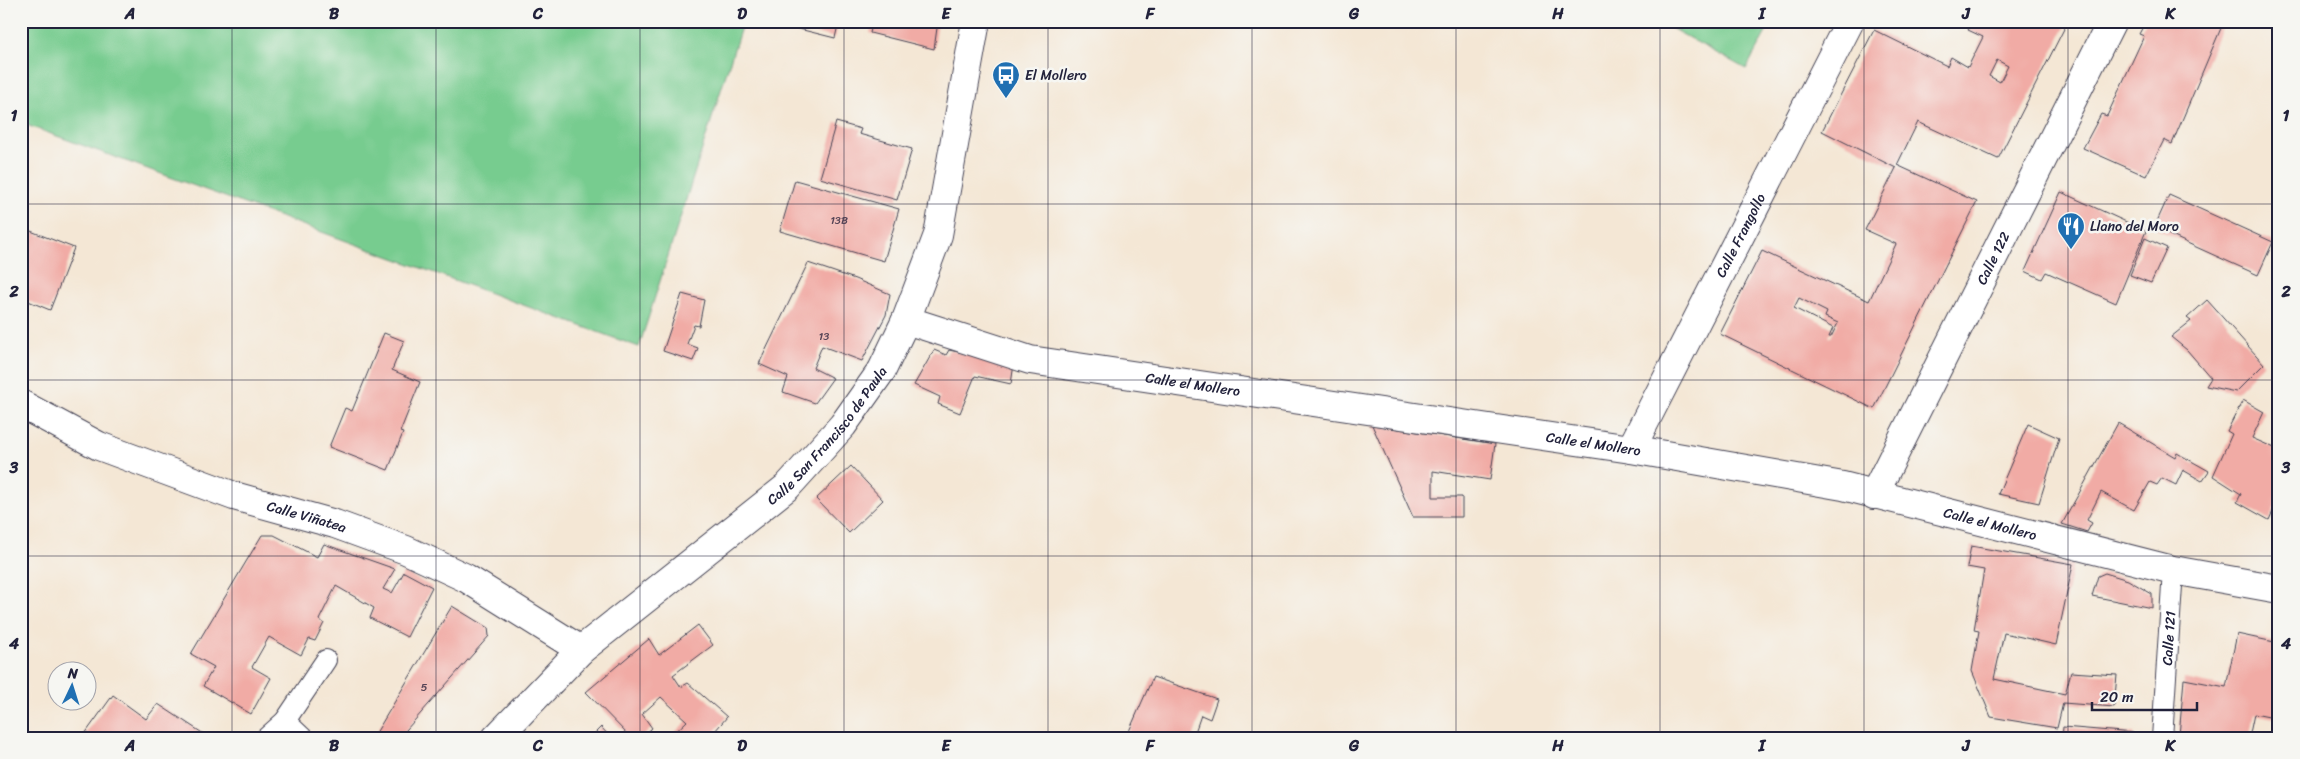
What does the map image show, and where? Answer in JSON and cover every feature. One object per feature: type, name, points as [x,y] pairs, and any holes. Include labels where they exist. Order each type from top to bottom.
[{"type":"street","name":"Calle San Francisco de Paula","points":[[496,738],[581,650],[787,487],[843,425],[882,370],[906,320],[938,236],[976,21]]},
{"type":"street","name":"Calle Frangollo","points":[[1631,449],[1850,21]]},
{"type":"street","name":"Calle 122","points":[[1874,495],[2112,21]]},
{"type":"street","name":"Calle el Mollero","points":[[906,320],[1030,360],[1631,449],[1843,486],[2173,570],[2279,589]]},
{"type":"street","name":"Calle Viñatea","points":[[21,404],[99,446],[234,496],[335,524],[406,550],[466,578],[581,650]]},
{"type":"lane","name":"Calle 121","points":[[2162,738],[2173,570]]},
{"type":"lane","points":[[266,738],[286,720],[326,660]]},
{"type":"lane","points":[[286,720],[303,738]]},
{"type":"green space","points":[[21,21],[743,21],[639,347],[21,123]]},
{"type":"green space","points":[[1658,21],[1772,21],[1746,69]]},
{"type":"building","points":[[795,21],[839,21],[835,38],[795,28]]},
{"type":"building","points":[[873,21],[938,21],[934,49],[870,33]]},
{"type":"building","points":[[1973,21],[2068,21],[1998,159],[1918,122],[1897,165],[1977,202],[1874,409],[1720,334],[1762,251],[1869,301],[1896,244],[1865,230],[1896,168],[1822,131],[1874,30],[1947,66],[1951,57],[1968,67],[1983,37],[1968,30]],"holes":[[[1997,60],[2008,66],[2000,82],[1989,76]],[[1799,298],[1827,312],[1825,317],[1838,323],[1831,337],[1829,337],[1833,328],[1794,308]]]},
{"type":"building","points":[[2146,21],[2224,21],[2172,144],[2164,140],[2146,176],[2083,148],[2101,114],[2107,116],[2144,36],[2139,34]]},
{"type":"building","points":[[836,122],[861,129],[859,134],[912,149],[897,200],[820,178]]},
{"type":"building","points":[[795,180],[899,209],[884,261],[780,231]]},
{"type":"building","points":[[2061,192],[2146,231],[2116,303],[2046,272],[2042,279],[2025,271]]},
{"type":"building","points":[[2169,195],[2273,242],[2258,275],[2154,228]]},
{"type":"building","points":[[23,228],[74,248],[50,310],[21,298],[21,233]]},
{"type":"building","points":[[2145,238],[2167,248],[2151,283],[2130,275]]},
{"type":"building","points":[[808,263],[855,279],[890,294],[886,315],[862,361],[822,346],[813,368],[833,378],[815,403],[783,392],[788,377],[759,364]]},
{"type":"building","points":[[682,294],[704,300],[699,326],[694,325],[687,344],[698,348],[693,361],[663,351]]},
{"type":"building","points":[[2207,300],[2264,364],[2236,392],[2206,386],[2211,378],[2187,350],[2171,337],[2191,321],[2187,318]]},
{"type":"building","points":[[384,333],[404,341],[392,370],[420,382],[400,432],[403,433],[388,470],[329,447],[345,408],[352,411]]},
{"type":"building","points":[[934,350],[946,355],[949,350],[1014,364],[1011,384],[975,376],[960,413],[938,404],[940,397],[914,385]]},
{"type":"building","points":[[2243,400],[2264,412],[2252,438],[2279,450],[2279,498],[2269,520],[2237,502],[2241,494],[2213,476],[2232,434],[2227,431]]},
{"type":"building","points":[[2118,423],[2175,457],[2177,453],[2209,471],[2202,481],[2183,470],[2176,485],[2162,478],[2157,485],[2150,482],[2134,510],[2101,492],[2087,520],[2092,523],[2087,532],[2062,524]]},
{"type":"building","points":[[2028,424],[2059,438],[2039,503],[1998,494]]},
{"type":"building","points":[[1372,425],[1495,444],[1490,480],[1433,471],[1433,497],[1462,497],[1462,517],[1413,517]]},
{"type":"building","points":[[851,466],[883,500],[849,533],[816,499]]},
{"type":"building","points":[[262,535],[274,535],[317,557],[324,544],[395,569],[383,589],[392,593],[404,572],[432,587],[407,637],[370,618],[374,608],[336,586],[319,620],[324,623],[315,641],[309,639],[301,655],[269,637],[252,667],[271,678],[251,714],[203,686],[214,667],[191,654]]},
{"type":"building","points":[[1971,546],[2073,564],[2056,645],[2004,633],[1994,679],[2065,694],[2071,672],[2117,675],[2114,707],[2063,703],[2057,728],[1991,717],[1972,671],[1979,631],[1974,630],[1984,570],[1967,567]]},
{"type":"building","points":[[2105,573],[2128,580],[2152,594],[2152,608],[2092,596],[2098,576]]},
{"type":"building","points":[[452,606],[488,628],[489,636],[399,738],[373,738]]},
{"type":"building","points":[[698,625],[713,645],[673,675],[681,687],[688,683],[727,717],[709,738],[669,738],[687,721],[661,697],[642,714],[652,728],[641,738],[631,738],[586,692],[649,639],[659,655]]},
{"type":"building","points":[[2237,634],[2279,643],[2279,695],[2274,718],[2254,714],[2249,738],[2234,736],[2233,738],[2189,738],[2179,736],[2184,679],[2226,687]]},
{"type":"building","points":[[1153,677],[1217,699],[1210,719],[1201,715],[1193,738],[1126,738]]},
{"type":"building","points":[[113,695],[146,719],[158,704],[210,738],[82,738]]},
{"type":"building","points":[[601,727],[611,738],[590,738]]},
{"type":"building","points":[[2063,727],[2134,733],[2134,738],[2062,738]]},
{"type":"place","name":"El Mollero","points":[[1006,99]]},
{"type":"place","name":"Llano del Moro","points":[[2071,250]]}]
